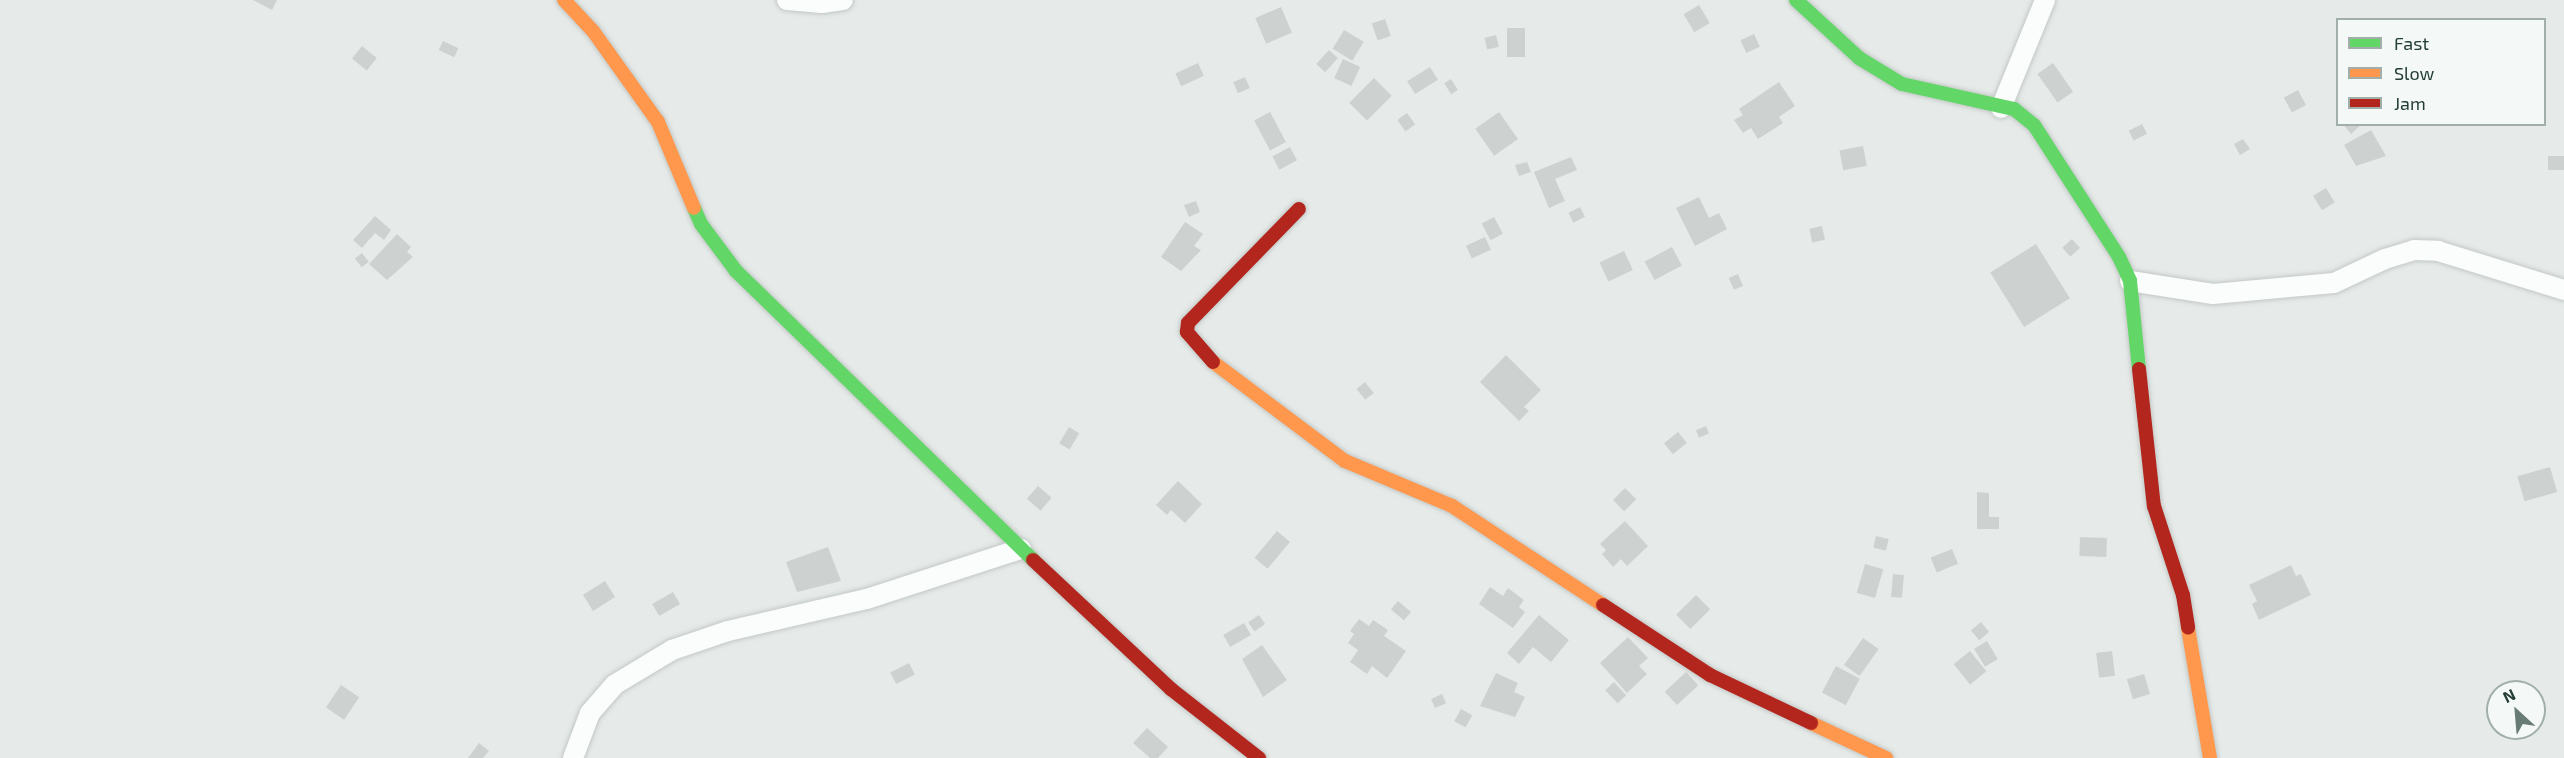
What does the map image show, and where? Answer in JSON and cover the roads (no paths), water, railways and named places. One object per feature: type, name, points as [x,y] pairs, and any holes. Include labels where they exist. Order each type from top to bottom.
[{"type":"street","points":[[564,0],[593,31],[658,122],[701,224],[719,252],[1021,549],[1171,688],[1259,758]]},
{"type":"street","points":[[787,0],[822,3],[843,0]]},
{"type":"street","points":[[1796,0],[1859,57],[1902,84],[2001,108],[2014,109],[2034,125],[2119,257],[2130,281],[2154,506],[2182,595],[2211,758]]},
{"type":"street","points":[[2001,108],[2045,0]]},
{"type":"street","points":[[1299,209],[1188,323],[1186,332],[1205,356],[1345,461],[1452,506],[1710,675],[1886,758]]},
{"type":"street","points":[[2130,281],[2213,294],[2334,284],[2385,259],[2414,250],[2439,251],[2564,290]]},
{"type":"street","points":[[573,758],[590,713],[614,685],[672,650],[728,631],[867,599],[1021,549]]}]
